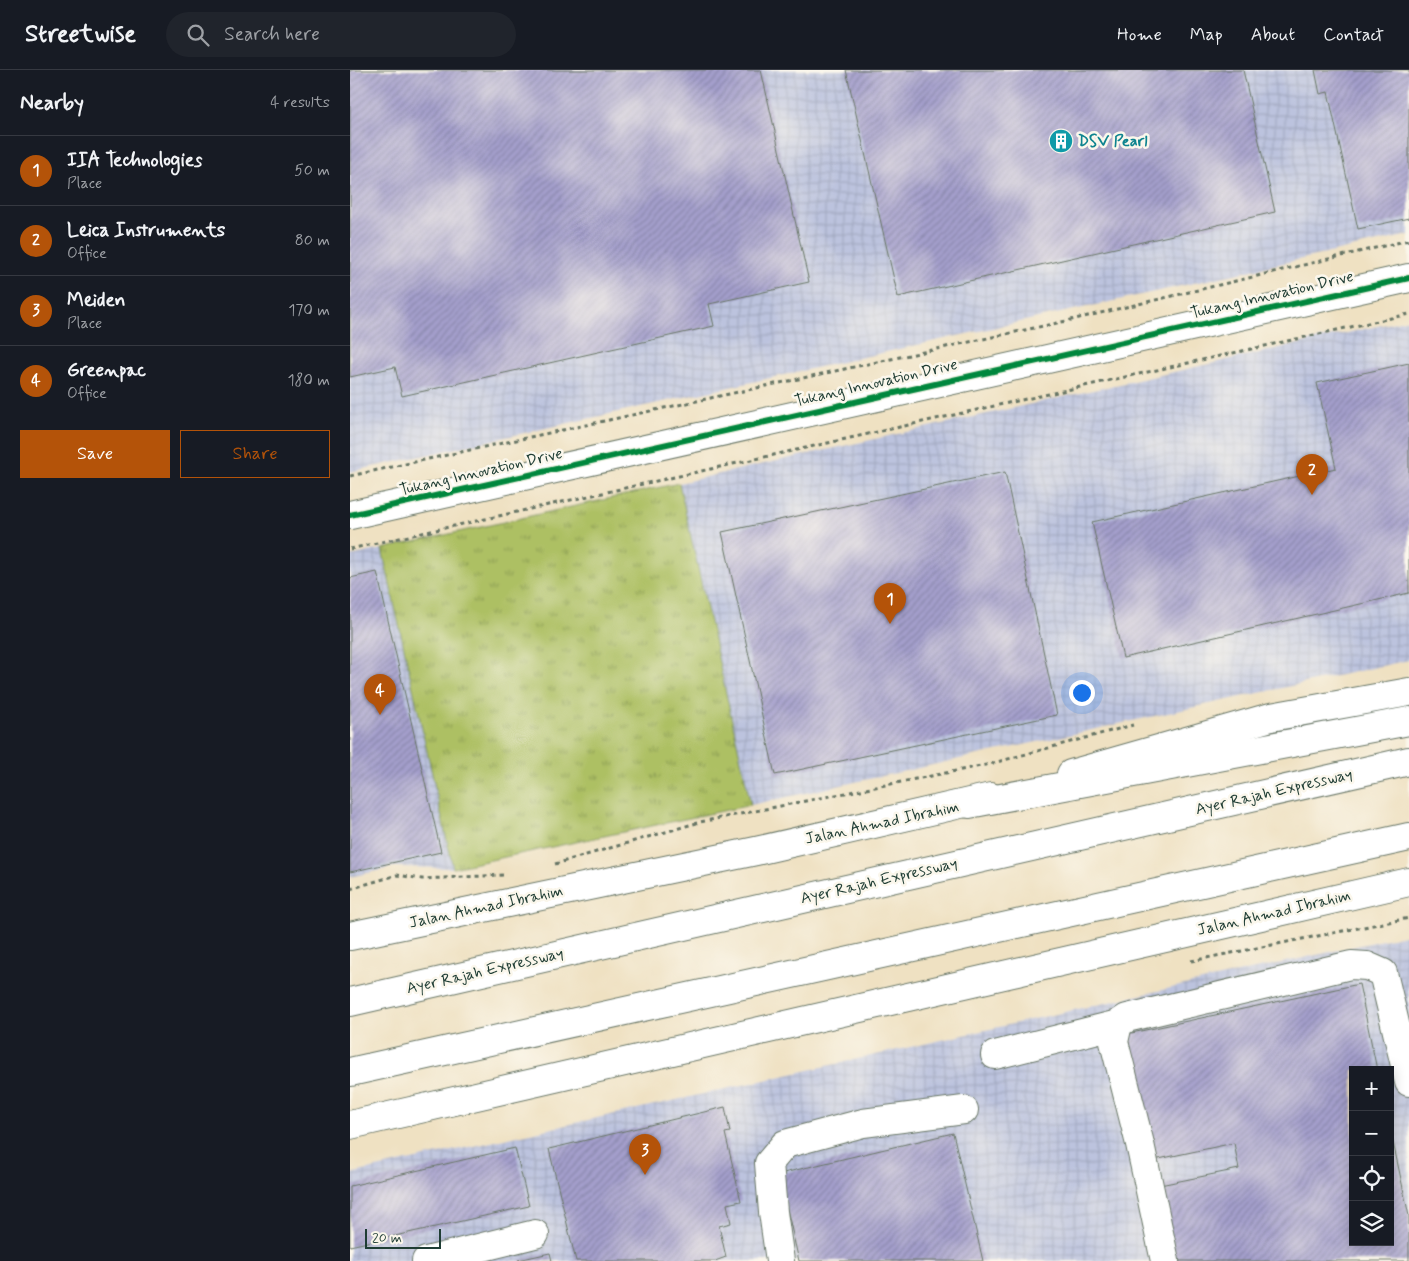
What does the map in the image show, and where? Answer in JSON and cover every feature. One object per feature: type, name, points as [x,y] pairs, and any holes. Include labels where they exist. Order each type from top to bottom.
[{"type":"main road","name":"Tukang Innovation Drive","points":[[350,515],[1409,278]]},
{"type":"main road","name":"Jalan Ahmad Ibrahim","points":[[350,936],[969,804],[1271,717],[1409,692]]},
{"type":"main road","points":[[969,804],[1409,721]]},
{"type":"main road","name":"Ayer Rajah Expressway","points":[[350,1002],[1409,761]]},
{"type":"main road","points":[[350,1072],[1409,838]]},
{"type":"main road","name":"Jalan Ahmad Ibrahim","points":[[350,1124],[1409,882]]},
{"type":"main road","points":[[995,1055],[1118,1024],[1126,1018],[1351,965],[1367,966],[1383,973],[1409,1082]]},
{"type":"main road","points":[[1118,1024],[1114,1042],[1140,1144],[1165,1261]]},
{"type":"main road","points":[[780,1261],[769,1163],[785,1144],[864,1123],[964,1110]]},
{"type":"main road","points":[[426,1261],[535,1234]]},
{"type":"path","points":[[350,476],[1071,320],[1409,240]]},
{"type":"path","points":[[350,549],[1409,314]]},
{"type":"path","points":[[548,866],[700,822],[986,764],[1133,725]]},
{"type":"path","points":[[350,889],[397,875],[422,879],[510,874]]},
{"type":"shaded area","points":[[350,70],[1409,70],[1409,235],[350,472]]},
{"type":"shaded area","points":[[1409,319],[1409,660],[751,805],[679,483]]},
{"type":"shaded area","points":[[382,549],[453,868],[394,867],[350,877],[350,556]]},
{"type":"shaded area","points":[[1409,934],[1409,1261],[350,1261],[350,1174]]},
{"type":"green space","points":[[679,483],[751,805],[453,868],[382,549]]},
{"type":"building","points":[[350,70],[761,70],[809,282],[709,304],[714,326],[402,396],[395,367],[350,377]]},
{"type":"building","name":"DSV Pearl","points":[[846,70],[1243,70],[1275,212],[898,297]]},
{"type":"building","points":[[1315,70],[1409,70],[1409,218],[1358,229],[1328,92],[1320,94]]},
{"type":"building","points":[[1409,363],[1409,593],[1123,658],[1092,522],[1336,468],[1317,383]]},
{"type":"building","points":[[1005,472],[1057,715],[775,775],[722,532]]},
{"type":"building","points":[[377,572],[441,852],[350,872],[350,578]]},
{"type":"building","points":[[1359,984],[1376,1066],[1349,1066],[1349,1246],[1394,1246],[1394,1147],[1409,1216],[1409,1261],[1176,1261],[1160,1185],[1239,1169],[1234,1143],[1154,1160],[1127,1034]]},
{"type":"building","points":[[725,1107],[730,1132],[725,1133],[741,1201],[727,1204],[731,1223],[719,1226],[726,1257],[715,1261],[576,1261],[549,1149]]},
{"type":"building","points":[[953,1133],[983,1261],[799,1261],[779,1174]]},
{"type":"building","points":[[515,1148],[529,1206],[350,1246],[350,1186]]},
{"type":"building","points":[[550,1253],[552,1261],[518,1260]]},
{"type":"cycle path","points":[[350,515],[1409,278]]},
{"type":"place","name":"DSV Pearl","points":[[1061,141]]},
{"type":"place","name":"Leica Instruments","points":[[1312,495]]},
{"type":"place","name":"IIA Technologies","points":[[890,624]]},
{"type":"place","name":"Greenpac","points":[[380,715]]},
{"type":"place","name":"Meiden","points":[[645,1175]]}]
